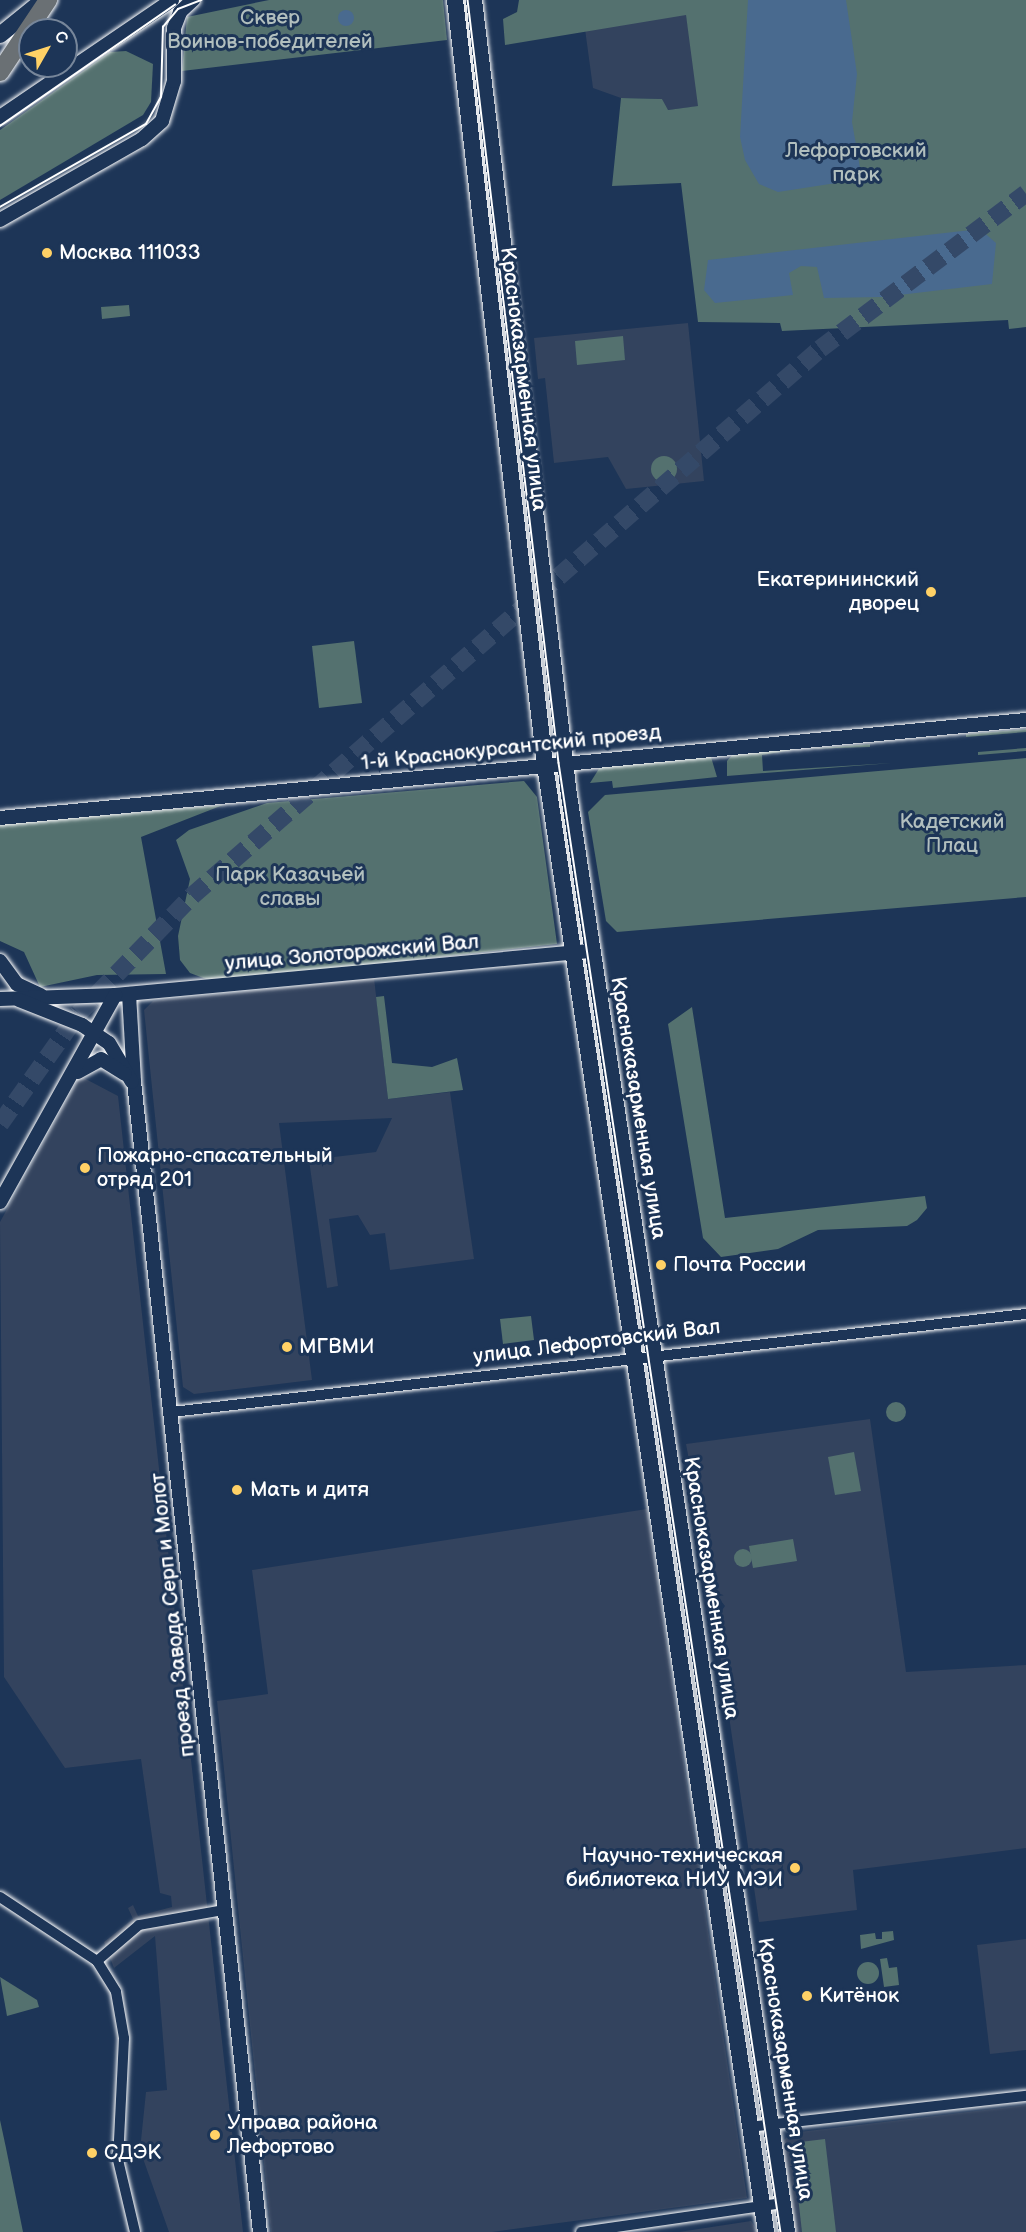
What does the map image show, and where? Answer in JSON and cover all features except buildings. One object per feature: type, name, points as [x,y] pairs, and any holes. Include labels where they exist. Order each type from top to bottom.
[{"type":"main road","points":[[0,35],[42,0]]},
{"type":"main road","points":[[0,72],[48,0]]},
{"type":"main road","name":"Красноказарменная улица","points":[[455,0],[545,765],[766,2232]]},
{"type":"main road","name":"Красноказарменная улица","points":[[474,0],[566,763],[592,951],[787,2232]]},
{"type":"street","points":[[2,114],[172,0]]},
{"type":"street","points":[[0,220],[142,139],[162,121],[172,96],[174,28],[180,12],[193,0]]},
{"type":"street","name":"1-й Краснокурсантский проезд","points":[[0,818],[1026,720]]},
{"type":"street","name":"улица Золоторожский Вал","points":[[0,997],[16,999],[129,994],[592,951]]},
{"type":"street","points":[[0,961],[8,974],[25,989],[46,996]]},
{"type":"street","points":[[0,997],[8,974]]},
{"type":"street","name":"проезд Завода Серп и Молот","points":[[129,994],[135,1086],[260,2232]]},
{"type":"street","points":[[0,1202],[96,1035],[115,995]]},
{"type":"street","points":[[16,999],[96,1035],[119,1055],[135,1086]]},
{"type":"street","points":[[73,1075],[95,1060],[105,1060],[135,1086]]},
{"type":"street","name":"улица Лефортовский Вал","points":[[172,1412],[634,1355],[1026,1314]]},
{"type":"street","points":[[0,1897],[97,1961],[116,1992],[124,2024],[118,2160],[135,2232]]},
{"type":"street","points":[[97,1961],[139,1924],[224,1910]]},
{"type":"street","points":[[749,2127],[1026,2097]]},
{"type":"street","points":[[581,2232],[783,2203]]},
{"type":"shaded area","points":[[748,0],[846,0],[857,74],[852,122],[862,179],[778,192],[759,184],[745,160],[740,137]]},
{"type":"shaded area","points":[[346,10],[354,18],[346,26],[338,18]]},
{"type":"shaded area","points":[[686,14],[701,106],[667,110],[662,99],[621,98],[593,88],[585,29]]},
{"type":"shaded area","points":[[980,229],[996,243],[992,284],[882,297],[824,298],[817,267],[801,266],[789,273],[793,295],[715,303],[704,290],[708,260]]},
{"type":"shaded area","points":[[688,323],[704,481],[626,489],[608,457],[554,463],[545,378],[538,379],[534,338]]},
{"type":"shaded area","points":[[374,978],[388,1099],[450,1092],[474,1259],[390,1270],[385,1233],[370,1235],[358,1215],[329,1219],[338,1286],[327,1288],[309,1160],[376,1152],[392,1118],[279,1123],[312,1380],[194,1394],[183,1387],[144,1010],[153,1001]]},
{"type":"shaded area","points":[[80,1076],[118,1096],[243,2232],[169,2232],[140,2150],[146,2092],[167,2090],[155,1936],[114,1968],[104,1942],[133,1919],[128,1908],[133,1905],[138,1916],[172,1907],[171,1896],[160,1893],[141,1759],[65,1768],[4,1677],[0,1222]]},
{"type":"shaded area","points":[[870,1419],[906,1672],[1026,1665],[1026,1848],[853,1870],[857,1910],[759,1922],[715,1620],[725,1606],[714,1592],[686,1444]]},
{"type":"shaded area","points":[[647,1509],[747,2198],[492,2232],[271,2232],[217,1701],[268,1694],[252,1570]]},
{"type":"shaded area","points":[[1026,1939],[1026,2050],[990,2054],[977,1945]]},
{"type":"shaded area","points":[[1026,2105],[1026,2232],[794,2232],[782,2142],[791,2133]]},
{"type":"shaded area","points":[[751,2221],[758,2232],[679,2232]]},
{"type":"green space","name":"Сквер Воинов-победителей","points":[[269,0],[443,0],[447,40],[182,71],[187,17]]},
{"type":"green space","name":"Лефортовский парк","points":[[519,0],[1026,0],[1026,327],[1009,329],[1008,320],[782,331],[780,323],[698,322],[681,183],[612,186],[621,98],[662,99],[668,110],[698,106],[686,15],[505,45],[503,19],[517,12]]},
{"type":"green space","points":[[126,51],[153,64],[151,102],[143,115],[0,200],[0,130],[73,78],[78,78],[78,75],[110,52]]},
{"type":"green space","points":[[129,305],[130,316],[102,319],[101,307]]},
{"type":"green space","points":[[623,336],[625,360],[577,365],[575,341]]},
{"type":"green space","points":[[664,456],[673,460],[677,469],[673,478],[664,482],[655,478],[651,469],[655,460]]},
{"type":"green space","points":[[354,641],[362,703],[319,708],[312,646]]},
{"type":"green space","points":[[1026,729],[1026,732],[966,737],[966,734]]},
{"type":"green space","points":[[870,744],[870,747],[805,749]]},
{"type":"green space","points":[[1026,748],[1026,751],[978,755],[978,752]]},
{"type":"green space","points":[[798,749],[762,755],[763,771],[892,763],[727,776],[727,761],[733,754]]},
{"type":"green space","points":[[711,757],[717,777],[613,788],[612,781],[590,783],[600,767]]},
{"type":"green space","name":"Кадетский Плац","points":[[1026,758],[1026,897],[617,932],[606,921],[588,812],[605,795]]},
{"type":"green space","name":"Парк Казачьей славы","points":[[524,781],[537,797],[557,944],[214,982],[190,973],[180,960],[178,936],[190,879],[176,840],[189,830],[267,803]]},
{"type":"green space","name":"Парк Казачьей славы","points":[[223,805],[141,837],[166,974],[97,975],[40,987],[24,952],[0,941],[0,824]]},
{"type":"green space","points":[[384,996],[392,1063],[432,1067],[457,1058],[463,1090],[388,1099],[376,997]]},
{"type":"green space","points":[[692,1007],[725,1218],[925,1196],[927,1208],[917,1220],[907,1226],[818,1230],[778,1249],[721,1257],[703,1238],[668,1024]]},
{"type":"green space","points":[[531,1316],[534,1340],[503,1344],[500,1319]]},
{"type":"green space","points":[[896,1402],[903,1405],[906,1412],[903,1419],[896,1422],[889,1419],[886,1412],[889,1405]]},
{"type":"green space","points":[[854,1452],[861,1491],[835,1495],[828,1457]]},
{"type":"green space","points":[[793,1539],[797,1561],[753,1568],[749,1546]]},
{"type":"green space","points":[[739,1549],[747,1549],[752,1554],[750,1565],[739,1567],[734,1562],[734,1554]]},
{"type":"green space","points":[[893,1931],[894,1940],[861,1949],[860,1935],[875,1933],[876,1939],[882,1939],[882,1932]]},
{"type":"green space","points":[[887,1958],[889,1968],[897,1967],[899,1985],[884,1987],[880,1959]]},
{"type":"green space","points":[[868,1962],[876,1965],[879,1973],[876,1981],[868,1984],[860,1981],[857,1973],[860,1965]]},
{"type":"green space","points":[[0,1977],[37,2000],[39,2007],[7,2016]]},
{"type":"green space","points":[[0,2120],[6,2148],[23,2232],[0,2232]]},
{"type":"green space","points":[[825,2139],[836,2232],[802,2232],[792,2143]]},
{"type":"tunnel","points":[[0,1124],[79,1013],[192,896],[820,349],[1026,193]]},
{"type":"tram line","points":[[0,207],[146,124],[161,97],[163,27],[178,9],[201,0]]},
{"type":"tram line","points":[[468,0],[559,763],[781,2232]]},
{"type":"tram line","points":[[0,126],[175,5]]},
{"type":"place","name":"Москва 111033","points":[[47,253]]},
{"type":"place","name":"Екатерининский дворец","points":[[931,592]]},
{"type":"place","name":"Пожарно-спасательный отряд 201","points":[[85,1168]]},
{"type":"place","name":"Почта России","points":[[661,1265]]},
{"type":"place","name":"МГВМИ","points":[[287,1347]]},
{"type":"place","name":"Мать и дитя","points":[[237,1490]]},
{"type":"place","name":"Научно-техническая библиотека НИУ МЭИ","points":[[795,1868]]},
{"type":"place","name":"Китёнок","points":[[807,1996]]},
{"type":"place","name":"Управа района Лефортово","points":[[215,2135]]},
{"type":"place","name":"СДЭК","points":[[92,2153]]}]
